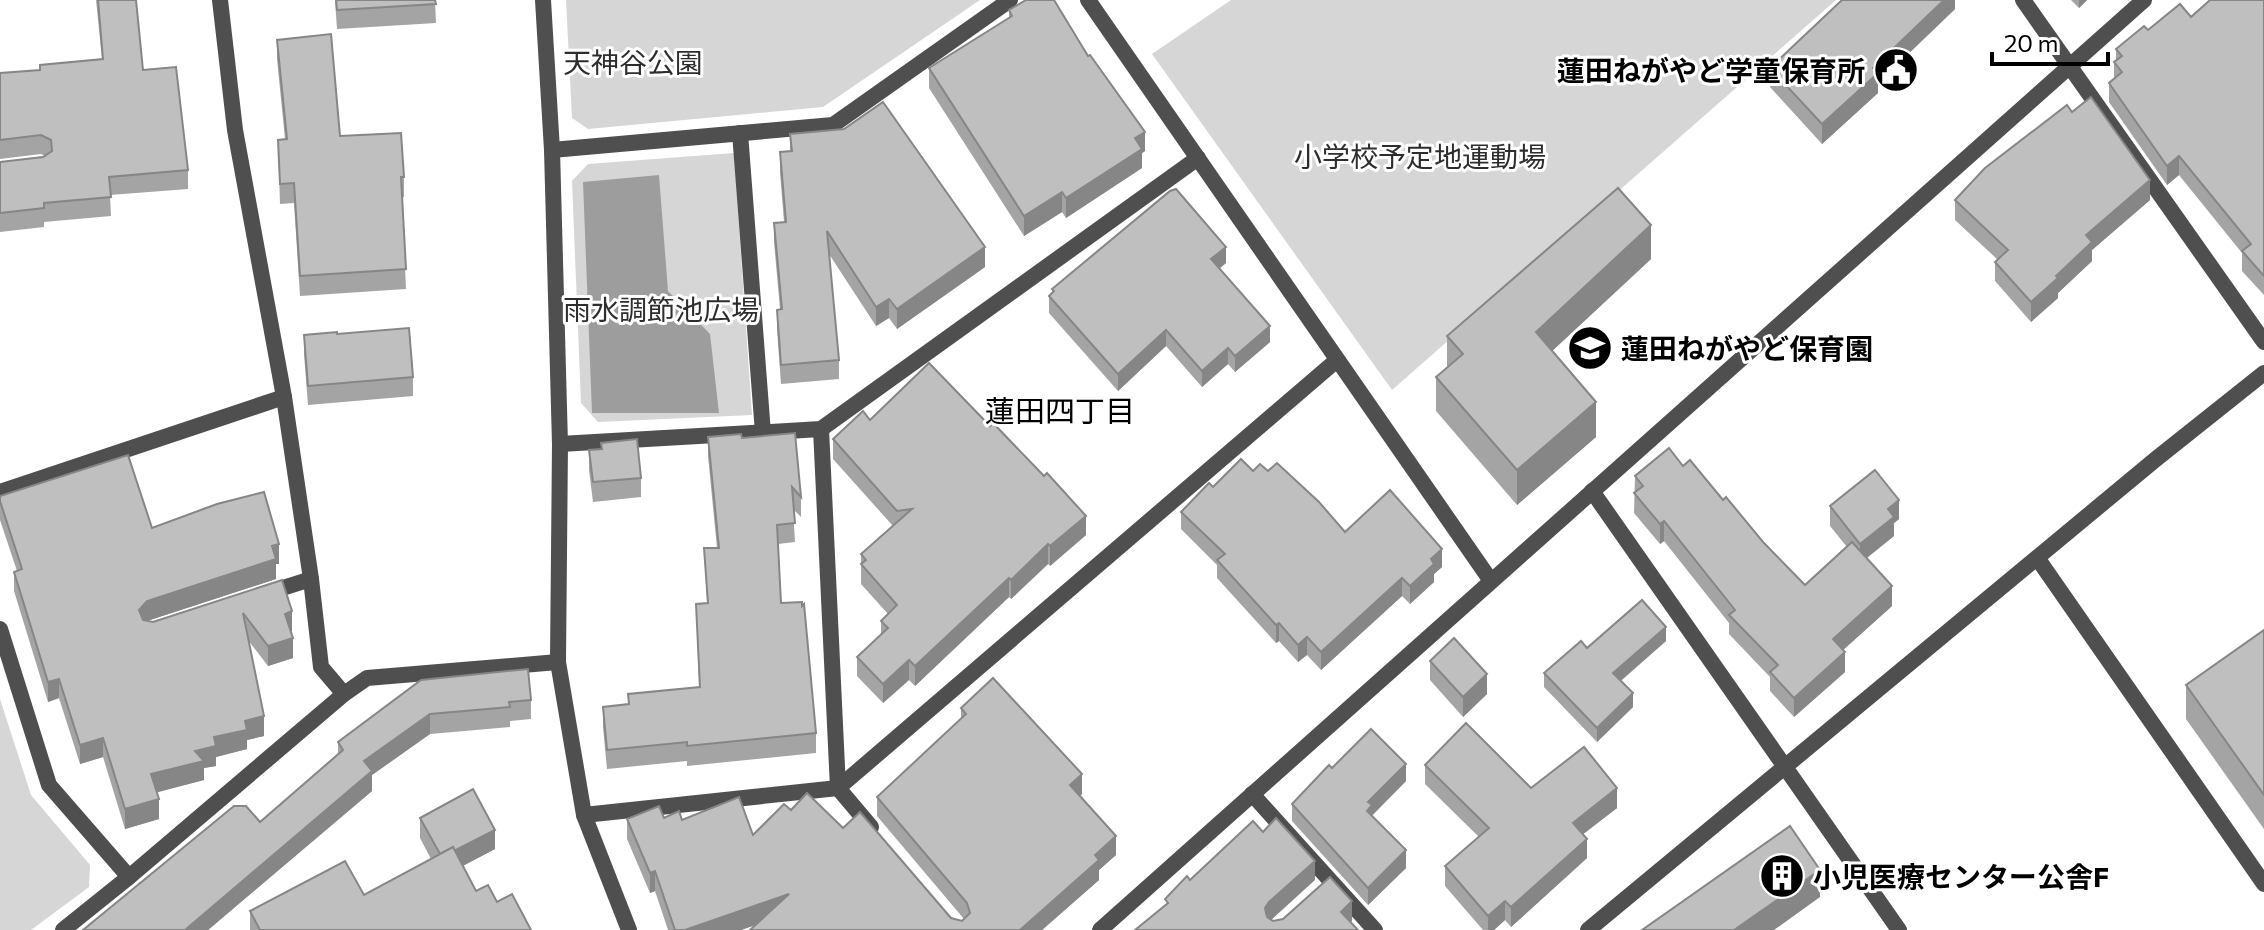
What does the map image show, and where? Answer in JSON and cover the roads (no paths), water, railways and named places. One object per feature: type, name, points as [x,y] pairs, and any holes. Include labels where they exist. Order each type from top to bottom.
[{"type":"street","points":[[220,0],[235,130],[284,397],[321,667],[344,694]]},
{"type":"street","points":[[543,0],[552,150],[560,444],[558,662],[584,815],[629,930]]},
{"type":"street","points":[[552,150],[833,125],[1010,0]]},
{"type":"street","points":[[1088,0],[1491,581]]},
{"type":"street","points":[[2023,0],[2264,342]]},
{"type":"street","points":[[1100,930],[2144,0]]},
{"type":"street","points":[[740,133],[763,433]]},
{"type":"street","points":[[560,444],[821,429],[1198,158]]},
{"type":"street","points":[[584,815],[838,788],[1337,360]]},
{"type":"street","points":[[1588,930],[2264,373]]},
{"type":"street","points":[[0,492],[284,397]]},
{"type":"street","points":[[821,429],[838,788],[878,835]]},
{"type":"street","points":[[1592,491],[1899,930]]},
{"type":"street","points":[[2038,559],[2264,884]]},
{"type":"street","points":[[253,598],[311,579]]},
{"type":"street","points":[[0,629],[49,785],[129,877]]},
{"type":"street","points":[[63,930],[367,678],[558,662]]},
{"type":"street","points":[[1252,794],[1325,886],[1375,930]]},
{"type":"place","name":"蓮田ねがやど学童保育所","points":[[1896,70]]},
{"type":"place","name":"蓮田ねがやど保育園","points":[[1590,348]]},
{"type":"place","name":"小児医療センター公舎F","points":[[1782,876]]},
{"type":"district","name":"蓮田四丁目","points":[[1060,409]]},
{"type":"park label","name":"天神谷公園","points":[[633,62]]},
{"type":"park label","name":"小学校予定地運動場","points":[[1420,156]]},
{"type":"park label","name":"雨水調節池広場","points":[[661,309]]}]
